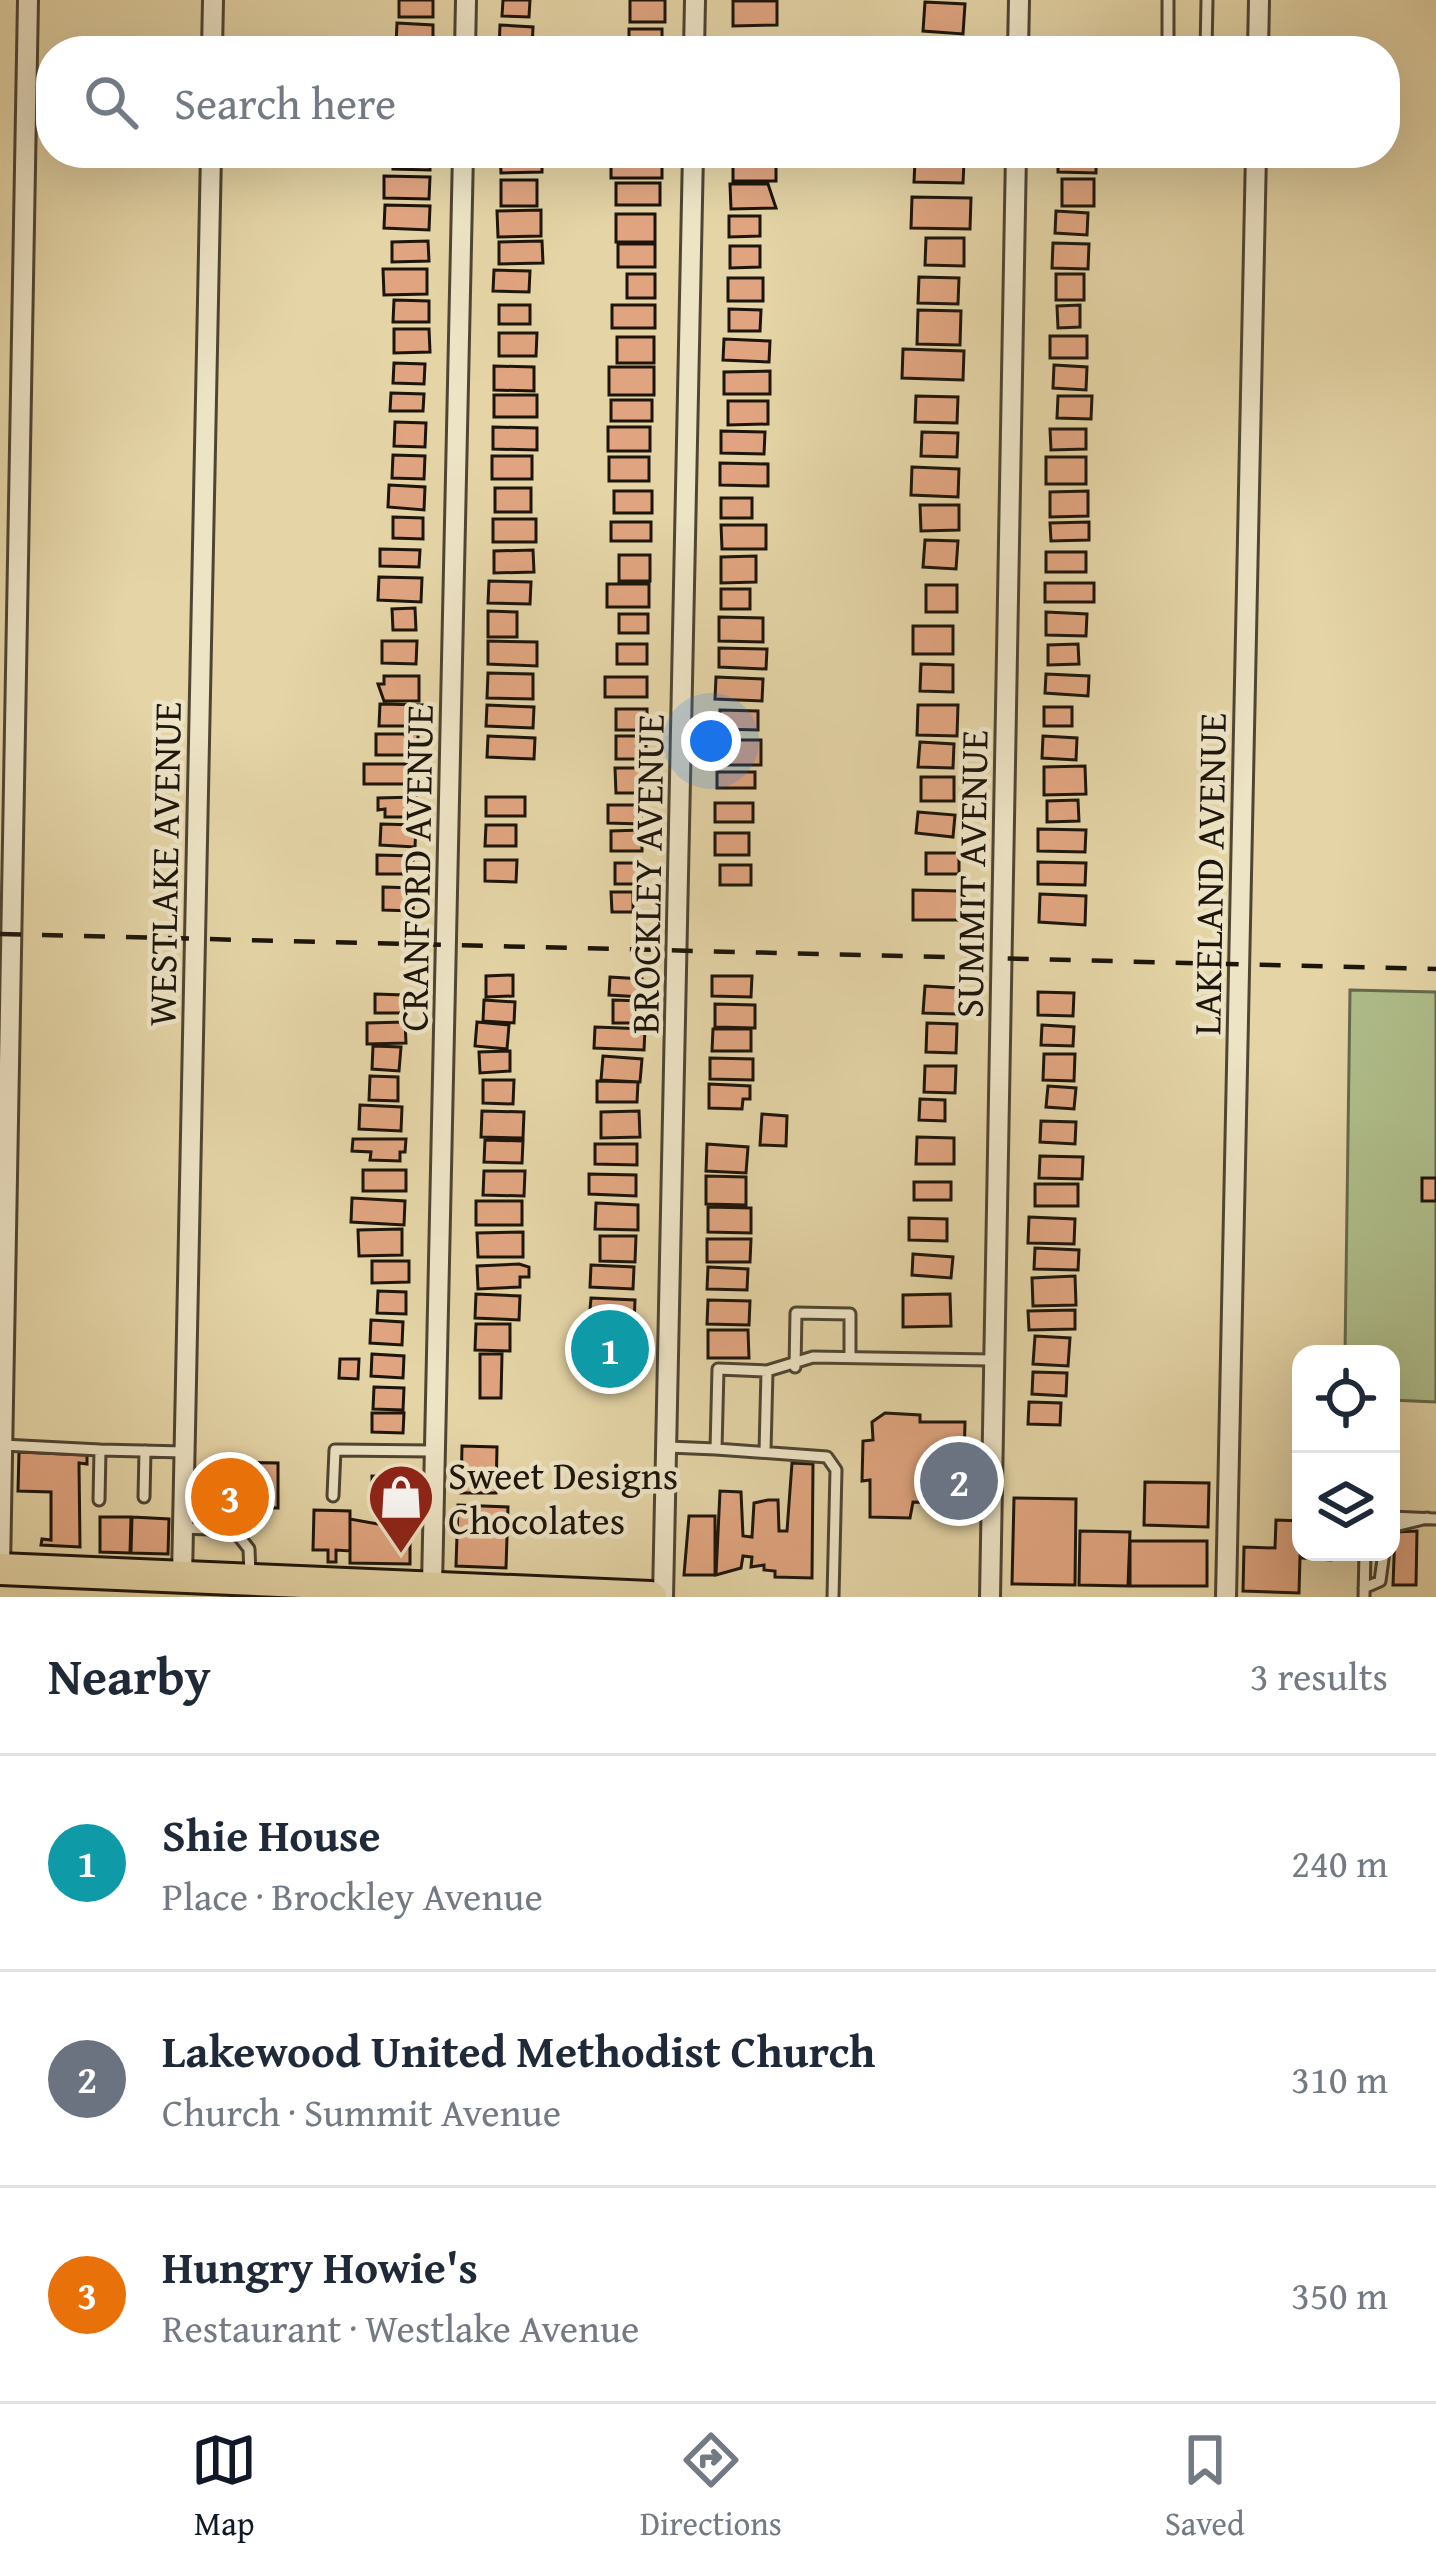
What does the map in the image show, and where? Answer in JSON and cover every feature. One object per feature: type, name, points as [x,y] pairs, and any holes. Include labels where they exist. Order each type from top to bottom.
[{"type":"main road","points":[[0,1569],[81,1586],[250,1580],[320,1589],[432,1585],[652,1597]]},
{"type":"street","points":[[0,1569],[28,0]]},
{"type":"street","points":[[212,36],[213,0]]},
{"type":"street","points":[[465,36],[466,0]]},
{"type":"street","points":[[694,36],[695,0]]},
{"type":"street","points":[[1018,36],[1019,0]]},
{"type":"street","points":[[1258,36],[1259,0]]},
{"type":"street","name":"WESTLAKE AVENUE","points":[[198,1584],[183,1528],[211,168]]},
{"type":"street","name":"CRANFORD AVENUE","points":[[432,1585],[463,168]]},
{"type":"street","name":"BROCKLEY AVENUE","points":[[663,1597],[693,168]]},
{"type":"street","name":"SUMMIT AVENUE","points":[[990,1597],[1016,168]]},
{"type":"street","name":"LAKELAND AVENUE","points":[[1226,1597],[1256,168]]},
{"type":"lane","points":[[1168,0],[1168,36]]},
{"type":"lane","points":[[1206,36],[1207,0]]},
{"type":"lane","points":[[795,1367],[796,1313],[850,1314],[850,1357]]},
{"type":"lane","points":[[716,1449],[718,1369],[766,1371],[795,1367],[813,1357],[992,1360]]},
{"type":"lane","points":[[765,1451],[766,1371]]},
{"type":"lane","points":[[2,1445],[184,1452]]},
{"type":"lane","points":[[665,1447],[827,1457],[836,1470],[833,1597]]},
{"type":"lane","points":[[99,1500],[100,1450]]},
{"type":"lane","points":[[333,1496],[335,1450],[435,1451]]},
{"type":"lane","points":[[144,1497],[145,1451]]},
{"type":"lane","points":[[1400,1517],[1432,1518]]},
{"type":"lane","points":[[1400,1525],[1432,1518]]},
{"type":"lane","points":[[183,1528],[234,1530],[244,1538],[250,1580]]},
{"type":"lane","points":[[1364,1592],[1365,1561]]},
{"type":"lane","points":[[1364,1592],[1380,1581],[1383,1561]]},
{"type":"green space","points":[[1350,990],[1436,992],[1436,1402],[1400,1400],[1400,1345],[1345,1345]]},
{"type":"building","points":[[399,0],[433,0],[433,17],[399,17]]},
{"type":"building","points":[[503,0],[530,0],[529,17],[502,16]]},
{"type":"building","points":[[630,0],[665,0],[665,22],[630,22]]},
{"type":"building","points":[[733,1],[777,1],[777,25],[733,26]]},
{"type":"building","points":[[925,2],[965,4],[963,34],[923,31]]},
{"type":"building","points":[[397,23],[433,25],[433,36],[396,36]]},
{"type":"building","points":[[500,25],[533,27],[533,36],[500,36]]},
{"type":"building","points":[[629,29],[662,29],[662,36],[629,36]]},
{"type":"building","points":[[501,168],[542,168],[542,172],[501,173]]},
{"type":"building","points":[[611,168],[662,168],[662,178],[611,178]]},
{"type":"building","points":[[733,168],[776,168],[776,181],[733,181]]},
{"type":"building","points":[[915,168],[964,168],[963,183],[914,182]]},
{"type":"building","points":[[1058,168],[1096,168],[1096,173],[1058,172]]},
{"type":"building","points":[[384,176],[430,177],[429,199],[384,198]]},
{"type":"building","points":[[1062,179],[1094,179],[1094,206],[1062,206]]},
{"type":"building","points":[[501,180],[537,180],[537,206],[501,206]]},
{"type":"building","points":[[616,183],[660,183],[660,205],[616,205]]},
{"type":"building","points":[[730,184],[768,184],[776,208],[731,209]]},
{"type":"building","points":[[912,197],[971,198],[970,229],[911,228]]},
{"type":"building","points":[[385,205],[430,206],[429,230],[384,228]]},
{"type":"building","points":[[541,210],[541,236],[498,237],[497,211]]},
{"type":"building","points":[[1056,211],[1088,213],[1087,235],[1055,233]]},
{"type":"building","points":[[616,214],[655,214],[655,242],[616,242]]},
{"type":"building","points":[[729,216],[760,216],[760,236],[729,237]]},
{"type":"building","points":[[926,238],[964,238],[964,266],[925,265]]},
{"type":"building","points":[[428,241],[429,261],[392,262],[392,242]]},
{"type":"building","points":[[542,241],[543,263],[499,264],[499,242]]},
{"type":"building","points":[[1053,243],[1089,244],[1088,269],[1052,268]]},
{"type":"building","points":[[618,244],[655,244],[655,267],[618,267]]},
{"type":"building","points":[[730,246],[760,246],[760,267],[730,268]]},
{"type":"building","points":[[383,269],[427,269],[427,294],[384,295]]},
{"type":"building","points":[[494,270],[530,271],[529,292],[493,291]]},
{"type":"building","points":[[627,274],[655,274],[655,298],[627,298]]},
{"type":"building","points":[[1056,274],[1084,274],[1084,300],[1056,300]]},
{"type":"building","points":[[919,277],[959,278],[958,304],[918,303]]},
{"type":"building","points":[[728,278],[763,278],[763,301],[728,301]]},
{"type":"building","points":[[394,300],[429,301],[429,322],[393,322]]},
{"type":"building","points":[[499,305],[530,305],[530,324],[499,324]]},
{"type":"building","points":[[612,305],[655,305],[655,328],[612,328]]},
{"type":"building","points":[[1080,305],[1080,327],[1058,328],[1057,306]]},
{"type":"building","points":[[729,309],[761,310],[760,331],[729,331]]},
{"type":"building","points":[[918,310],[961,311],[960,345],[917,344]]},
{"type":"building","points":[[394,329],[429,329],[430,352],[394,353]]},
{"type":"building","points":[[499,333],[537,333],[536,356],[499,356]]},
{"type":"building","points":[[1050,336],[1087,336],[1087,358],[1050,358]]},
{"type":"building","points":[[617,337],[654,337],[654,363],[617,363]]},
{"type":"building","points":[[724,339],[770,341],[769,362],[723,360]]},
{"type":"building","points":[[903,349],[964,351],[963,380],[902,378]]},
{"type":"building","points":[[394,363],[425,364],[424,384],[393,383]]},
{"type":"building","points":[[1054,365],[1087,367],[1086,390],[1053,388]]},
{"type":"building","points":[[494,366],[534,367],[534,391],[494,390]]},
{"type":"building","points":[[609,367],[654,367],[654,395],[609,395]]},
{"type":"building","points":[[770,371],[770,394],[724,394],[724,372]]},
{"type":"building","points":[[391,393],[424,394],[423,411],[390,411]]},
{"type":"building","points":[[494,395],[537,395],[537,417],[494,417]]},
{"type":"building","points":[[916,396],[958,397],[957,423],[915,422]]},
{"type":"building","points":[[1058,396],[1092,396],[1091,419],[1057,418]]},
{"type":"building","points":[[611,400],[652,400],[652,421],[611,421]]},
{"type":"building","points":[[728,401],[768,401],[768,424],[728,425]]},
{"type":"building","points":[[395,422],[426,423],[425,447],[394,446]]},
{"type":"building","points":[[493,427],[537,428],[537,450],[493,449]]},
{"type":"building","points":[[608,427],[650,427],[650,451],[608,451]]},
{"type":"building","points":[[1050,429],[1086,429],[1086,449],[1051,450]]},
{"type":"building","points":[[721,431],[765,432],[764,454],[721,453]]},
{"type":"building","points":[[922,432],[958,433],[957,457],[921,456]]},
{"type":"building","points":[[393,455],[425,456],[424,479],[392,478]]},
{"type":"building","points":[[492,456],[532,456],[532,479],[492,479]]},
{"type":"building","points":[[609,457],[649,457],[649,481],[609,481]]},
{"type":"building","points":[[1046,457],[1086,457],[1086,484],[1046,484]]},
{"type":"building","points":[[720,463],[768,464],[768,486],[720,485]]},
{"type":"building","points":[[912,467],[959,469],[958,497],[911,495]]},
{"type":"building","points":[[389,485],[425,487],[424,510],[388,507]]},
{"type":"building","points":[[495,488],[531,488],[531,512],[495,512]]},
{"type":"building","points":[[614,491],[652,491],[652,513],[614,513]]},
{"type":"building","points":[[1088,491],[1088,516],[1050,517],[1050,492]]},
{"type":"building","points":[[721,498],[752,498],[752,518],[721,518]]},
{"type":"building","points":[[920,505],[959,505],[959,530],[921,531]]},
{"type":"building","points":[[393,517],[423,518],[423,539],[393,538]]},
{"type":"building","points":[[493,519],[536,519],[536,542],[493,542]]},
{"type":"building","points":[[611,522],[651,522],[651,541],[611,541]]},
{"type":"building","points":[[1089,522],[1089,540],[1051,541],[1050,523]]},
{"type":"building","points":[[721,525],[766,525],[766,549],[722,549]]},
{"type":"building","points":[[925,540],[958,541],[956,569],[923,567]]},
{"type":"building","points":[[380,549],[420,550],[419,567],[380,566]]},
{"type":"building","points":[[533,550],[534,572],[494,573],[494,551]]},
{"type":"building","points":[[1046,552],[1086,552],[1086,572],[1046,572]]},
{"type":"building","points":[[619,555],[650,555],[650,581],[619,581]]},
{"type":"building","points":[[756,556],[756,582],[721,583],[721,557]]},
{"type":"building","points":[[379,577],[422,578],[421,602],[378,600]]},
{"type":"building","points":[[489,581],[531,582],[530,604],[488,603]]},
{"type":"building","points":[[1045,583],[1094,583],[1094,602],[1045,602]]},
{"type":"building","points":[[607,584],[649,584],[649,607],[607,607]]},
{"type":"building","points":[[926,585],[957,585],[957,612],[926,612]]},
{"type":"building","points":[[721,589],[750,589],[750,609],[721,609]]},
{"type":"building","points":[[415,608],[416,630],[393,630],[392,609]]},
{"type":"building","points":[[488,611],[517,612],[517,637],[488,637]]},
{"type":"building","points":[[1046,612],[1087,614],[1086,636],[1046,635]]},
{"type":"building","points":[[619,614],[648,614],[648,633],[619,633]]},
{"type":"building","points":[[719,617],[763,618],[763,642],[719,641]]},
{"type":"building","points":[[913,626],[953,626],[953,654],[913,654]]},
{"type":"building","points":[[382,641],[417,641],[416,664],[382,663]]},
{"type":"building","points":[[488,641],[537,642],[537,666],[488,664]]},
{"type":"building","points":[[617,644],[647,644],[647,664],[617,664]]},
{"type":"building","points":[[1078,644],[1079,664],[1048,665],[1048,645]]},
{"type":"building","points":[[719,648],[767,649],[766,669],[719,667]]},
{"type":"building","points":[[921,664],[953,665],[953,692],[920,691]]},
{"type":"building","points":[[488,673],[533,674],[533,699],[487,698]]},
{"type":"building","points":[[1046,674],[1089,676],[1088,696],[1045,693]]},
{"type":"building","points":[[384,676],[419,676],[419,701],[384,701],[378,684],[384,684]]},
{"type":"building","points":[[605,677],[647,677],[647,697],[605,697]]},
{"type":"building","points":[[716,677],[763,679],[762,701],[715,699]]},
{"type":"building","points":[[380,704],[423,705],[423,726],[379,726]]},
{"type":"building","points":[[487,705],[534,707],[533,728],[486,726]]},
{"type":"building","points":[[918,705],[958,705],[957,736],[917,735]]},
{"type":"building","points":[[1044,707],[1072,707],[1072,726],[1044,726]]},
{"type":"building","points":[[616,709],[647,709],[647,730],[616,730]]},
{"type":"building","points":[[720,710],[758,711],[758,730],[719,729]]},
{"type":"building","points":[[376,734],[418,734],[418,755],[376,755]]},
{"type":"building","points":[[488,736],[535,738],[534,759],[487,757]]},
{"type":"building","points":[[616,736],[646,736],[646,759],[616,759]]},
{"type":"building","points":[[1043,736],[1077,738],[1076,760],[1042,758]]},
{"type":"building","points":[[716,740],[761,740],[761,765],[716,765]]},
{"type":"building","points":[[920,742],[954,744],[953,768],[918,767]]},
{"type":"building","points":[[364,764],[415,764],[415,784],[364,784]]},
{"type":"building","points":[[1085,766],[1086,794],[1044,795],[1044,767]]},
{"type":"building","points":[[615,768],[644,768],[637,793],[616,793]]},
{"type":"building","points":[[717,772],[755,772],[755,788],[717,788]]},
{"type":"building","points":[[921,777],[954,777],[954,801],[921,801]]},
{"type":"building","points":[[416,797],[416,817],[385,817],[385,809],[378,810],[378,798]]},
{"type":"building","points":[[486,797],[525,797],[525,816],[486,816]]},
{"type":"building","points":[[1078,800],[1079,821],[1047,822],[1047,801]]},
{"type":"building","points":[[715,803],[753,803],[753,822],[715,822]]},
{"type":"building","points":[[608,805],[641,805],[641,824],[608,823]]},
{"type":"building","points":[[918,812],[955,815],[953,837],[916,833]]},
{"type":"building","points":[[381,824],[416,825],[415,847],[380,845]]},
{"type":"building","points":[[486,825],[516,825],[516,846],[485,846]]},
{"type":"building","points":[[1038,829],[1086,830],[1085,852],[1038,851]]},
{"type":"building","points":[[642,830],[642,851],[611,851],[611,831]]},
{"type":"building","points":[[715,833],[749,833],[749,855],[715,855]]},
{"type":"building","points":[[926,853],[959,853],[959,874],[926,874]]},
{"type":"building","points":[[377,855],[413,856],[413,874],[377,874]]},
{"type":"building","points":[[485,860],[517,860],[516,882],[485,881]]},
{"type":"building","points":[[1038,862],[1086,863],[1085,885],[1038,884]]},
{"type":"building","points":[[615,863],[642,863],[642,884],[615,884]]},
{"type":"building","points":[[720,865],[751,865],[751,885],[720,885]]},
{"type":"building","points":[[383,887],[414,888],[413,911],[383,910]]},
{"type":"building","points":[[913,890],[958,891],[958,920],[913,920]]},
{"type":"building","points":[[611,892],[633,892],[633,912],[612,912]]},
{"type":"building","points":[[1040,894],[1086,896],[1085,925],[1039,922]]},
{"type":"building","points":[[513,975],[513,996],[486,997],[486,976]]},
{"type":"building","points":[[712,976],[752,976],[751,997],[712,996]]},
{"type":"building","points":[[610,977],[642,979],[641,997],[609,995]]},
{"type":"building","points":[[925,986],[958,988],[956,1014],[923,1013]]},
{"type":"building","points":[[1038,992],[1074,993],[1073,1016],[1038,1015]]},
{"type":"building","points":[[375,994],[404,995],[403,1013],[375,1013]]},
{"type":"building","points":[[484,1000],[515,1002],[514,1023],[483,1021]]},
{"type":"building","points":[[613,1000],[642,1001],[641,1023],[613,1023]]},
{"type":"building","points":[[715,1004],[755,1005],[755,1028],[715,1027]]},
{"type":"building","points":[[405,1022],[406,1043],[367,1044],[367,1023]]},
{"type":"building","points":[[477,1022],[509,1025],[507,1049],[475,1046]]},
{"type":"building","points":[[927,1023],[957,1024],[956,1053],[926,1052]]},
{"type":"building","points":[[1042,1025],[1074,1027],[1073,1046],[1041,1045]]},
{"type":"building","points":[[595,1027],[645,1029],[644,1050],[594,1048]]},
{"type":"building","points":[[713,1029],[751,1029],[751,1051],[712,1051]]},
{"type":"building","points":[[373,1046],[401,1047],[399,1071],[372,1069]]},
{"type":"building","points":[[510,1051],[510,1071],[480,1073],[479,1052]]},
{"type":"building","points":[[1044,1054],[1075,1054],[1074,1081],[1043,1080]]},
{"type":"building","points":[[603,1056],[642,1059],[640,1082],[601,1080]]},
{"type":"building","points":[[710,1058],[753,1059],[753,1080],[710,1079]]},
{"type":"building","points":[[925,1066],[956,1066],[955,1093],[924,1092]]},
{"type":"building","points":[[370,1076],[398,1077],[398,1101],[369,1100]]},
{"type":"building","points":[[483,1080],[514,1080],[513,1104],[483,1103]]},
{"type":"building","points":[[597,1081],[638,1082],[637,1102],[597,1102]]},
{"type":"building","points":[[709,1084],[750,1086],[750,1099],[743,1099],[742,1109],[709,1108]]},
{"type":"building","points":[[1048,1086],[1076,1088],[1074,1109],[1046,1107]]},
{"type":"building","points":[[920,1099],[945,1100],[945,1121],[919,1120]]},
{"type":"building","points":[[360,1105],[402,1107],[401,1131],[359,1129]]},
{"type":"building","points":[[482,1111],[524,1112],[523,1138],[481,1137]]},
{"type":"building","points":[[639,1111],[640,1137],[601,1138],[601,1112]]},
{"type":"building","points":[[762,1114],[787,1116],[786,1146],[760,1145]]},
{"type":"building","points":[[1041,1121],[1076,1122],[1075,1144],[1040,1142]]},
{"type":"building","points":[[917,1137],[954,1138],[954,1164],[916,1164]]},
{"type":"building","points":[[353,1139],[406,1139],[405,1152],[400,1152],[400,1161],[370,1160],[371,1152],[352,1151]]},
{"type":"building","points":[[485,1140],[523,1141],[522,1163],[484,1162]]},
{"type":"building","points":[[595,1144],[637,1144],[637,1165],[595,1164]]},
{"type":"building","points":[[707,1144],[748,1147],[746,1173],[706,1171]]},
{"type":"building","points":[[1040,1156],[1083,1157],[1082,1179],[1039,1178]]},
{"type":"building","points":[[363,1170],[406,1170],[406,1191],[363,1191]]},
{"type":"building","points":[[484,1171],[525,1171],[524,1196],[483,1195]]},
{"type":"building","points":[[589,1174],[636,1175],[636,1196],[589,1194]]},
{"type":"building","points":[[706,1176],[746,1177],[746,1205],[706,1204]]},
{"type":"building","points":[[1422,1178],[1436,1178],[1436,1201],[1422,1201]]},
{"type":"building","points":[[914,1182],[951,1182],[951,1200],[914,1200]]},
{"type":"building","points":[[1035,1184],[1078,1184],[1078,1206],[1035,1206]]},
{"type":"building","points":[[352,1198],[405,1201],[404,1225],[351,1222]]},
{"type":"building","points":[[476,1201],[522,1201],[522,1225],[476,1225]]},
{"type":"building","points":[[596,1203],[638,1205],[638,1230],[595,1229]]},
{"type":"building","points":[[708,1207],[751,1208],[751,1233],[708,1232]]},
{"type":"building","points":[[1029,1217],[1075,1219],[1074,1244],[1028,1243]]},
{"type":"building","points":[[909,1218],[947,1219],[947,1241],[909,1240]]},
{"type":"building","points":[[402,1229],[402,1255],[359,1256],[358,1230]]},
{"type":"building","points":[[523,1232],[523,1257],[478,1257],[477,1233]]},
{"type":"building","points":[[600,1236],[636,1236],[635,1262],[600,1261]]},
{"type":"building","points":[[707,1239],[751,1239],[750,1262],[707,1262]]},
{"type":"building","points":[[1035,1248],[1079,1250],[1078,1270],[1034,1269]]},
{"type":"building","points":[[913,1254],[953,1257],[951,1278],[912,1275]]},
{"type":"building","points":[[372,1261],[409,1261],[409,1282],[372,1283]]},
{"type":"building","points":[[591,1265],[634,1267],[633,1289],[590,1287]]},
{"type":"building","points":[[477,1266],[529,1267],[529,1277],[520,1277],[520,1287],[478,1289]]},
{"type":"building","points":[[708,1267],[748,1269],[747,1290],[707,1289]]},
{"type":"building","points":[[1075,1276],[1076,1305],[1033,1306],[1032,1278]]},
{"type":"building","points":[[378,1291],[406,1292],[406,1314],[377,1313]]},
{"type":"building","points":[[476,1294],[520,1296],[519,1320],[475,1318]]},
{"type":"building","points":[[950,1294],[951,1326],[903,1327],[903,1295]]},
{"type":"building","points":[[591,1298],[635,1300],[634,1324],[589,1321]]},
{"type":"building","points":[[708,1300],[750,1301],[749,1325],[707,1324]]},
{"type":"building","points":[[1075,1310],[1075,1329],[1029,1330],[1028,1311]]},
{"type":"building","points":[[371,1320],[403,1322],[402,1345],[370,1343]]},
{"type":"building","points":[[476,1324],[510,1324],[510,1351],[475,1350]]},
{"type":"building","points":[[708,1330],[748,1330],[749,1358],[708,1358]]},
{"type":"building","points":[[590,1336],[632,1336],[631,1361],[589,1361]]},
{"type":"building","points":[[1035,1336],[1070,1338],[1068,1366],[1033,1364]]},
{"type":"building","points":[[372,1354],[404,1356],[403,1378],[371,1376]]},
{"type":"building","points":[[480,1354],[502,1354],[501,1398],[480,1398]]},
{"type":"building","points":[[340,1359],[359,1359],[358,1379],[339,1378]]},
{"type":"building","points":[[1033,1372],[1067,1373],[1066,1396],[1032,1394]]},
{"type":"building","points":[[374,1387],[404,1388],[403,1410],[373,1409]]},
{"type":"building","points":[[1029,1402],[1061,1403],[1060,1425],[1028,1424]]},
{"type":"building","points":[[372,1413],[404,1413],[403,1433],[372,1432]]},
{"type":"building","points":[[885,1413],[920,1415],[920,1422],[965,1422],[963,1504],[913,1502],[910,1518],[870,1517],[870,1480],[862,1481],[863,1441],[873,1440],[872,1422]]},
{"type":"building","points":[[462,1446],[497,1447],[496,1493],[461,1493]]},
{"type":"building","points":[[19,1452],[87,1455],[87,1464],[79,1463],[80,1547],[41,1545],[42,1539],[51,1540],[51,1492],[18,1491]]},
{"type":"building","points":[[214,1462],[278,1463],[278,1508],[214,1507]]},
{"type":"building","points":[[792,1463],[813,1464],[812,1578],[775,1577],[775,1571],[764,1570],[764,1565],[751,1567],[752,1557],[743,1556],[741,1568],[716,1575],[720,1491],[741,1492],[743,1536],[752,1537],[754,1503],[768,1500],[778,1500],[779,1531],[787,1531]]},
{"type":"building","points":[[394,1470],[414,1470],[413,1513],[372,1510],[372,1476],[394,1477]]},
{"type":"building","points":[[1145,1482],[1209,1483],[1208,1527],[1144,1525]]},
{"type":"building","points":[[1014,1498],[1076,1499],[1075,1585],[1012,1584]]},
{"type":"building","points":[[458,1505],[508,1507],[506,1568],[456,1566]]},
{"type":"building","points":[[314,1510],[350,1511],[350,1551],[336,1550],[336,1562],[328,1562],[328,1550],[313,1550]]},
{"type":"building","points":[[689,1516],[715,1516],[715,1575],[684,1575]]},
{"type":"building","points":[[100,1517],[131,1517],[130,1553],[100,1552]]},
{"type":"building","points":[[132,1517],[169,1519],[168,1554],[131,1553]]},
{"type":"building","points":[[390,1517],[410,1517],[410,1564],[350,1563],[350,1519],[389,1526]]},
{"type":"building","points":[[1276,1520],[1292,1521],[1292,1561],[1300,1561],[1299,1593],[1243,1591],[1244,1547],[1275,1548]]},
{"type":"building","points":[[1080,1531],[1130,1532],[1128,1586],[1079,1585]]},
{"type":"building","points":[[1417,1531],[1416,1585],[1393,1585],[1394,1561],[1400,1561],[1400,1532]]},
{"type":"building","points":[[1130,1541],[1207,1541],[1207,1586],[1130,1586]]},
{"type":"railway","points":[[0,934],[1436,969]]},
{"type":"place","name":"Shie House","points":[[610,1349]]},
{"type":"place","name":"Lakewood United Methodist Church","points":[[959,1481]]},
{"type":"place","name":"Hungry Howie's","points":[[230,1497]]},
{"type":"place","name":"Sweet Designs Chocolates","points":[[401,1556]]}]
